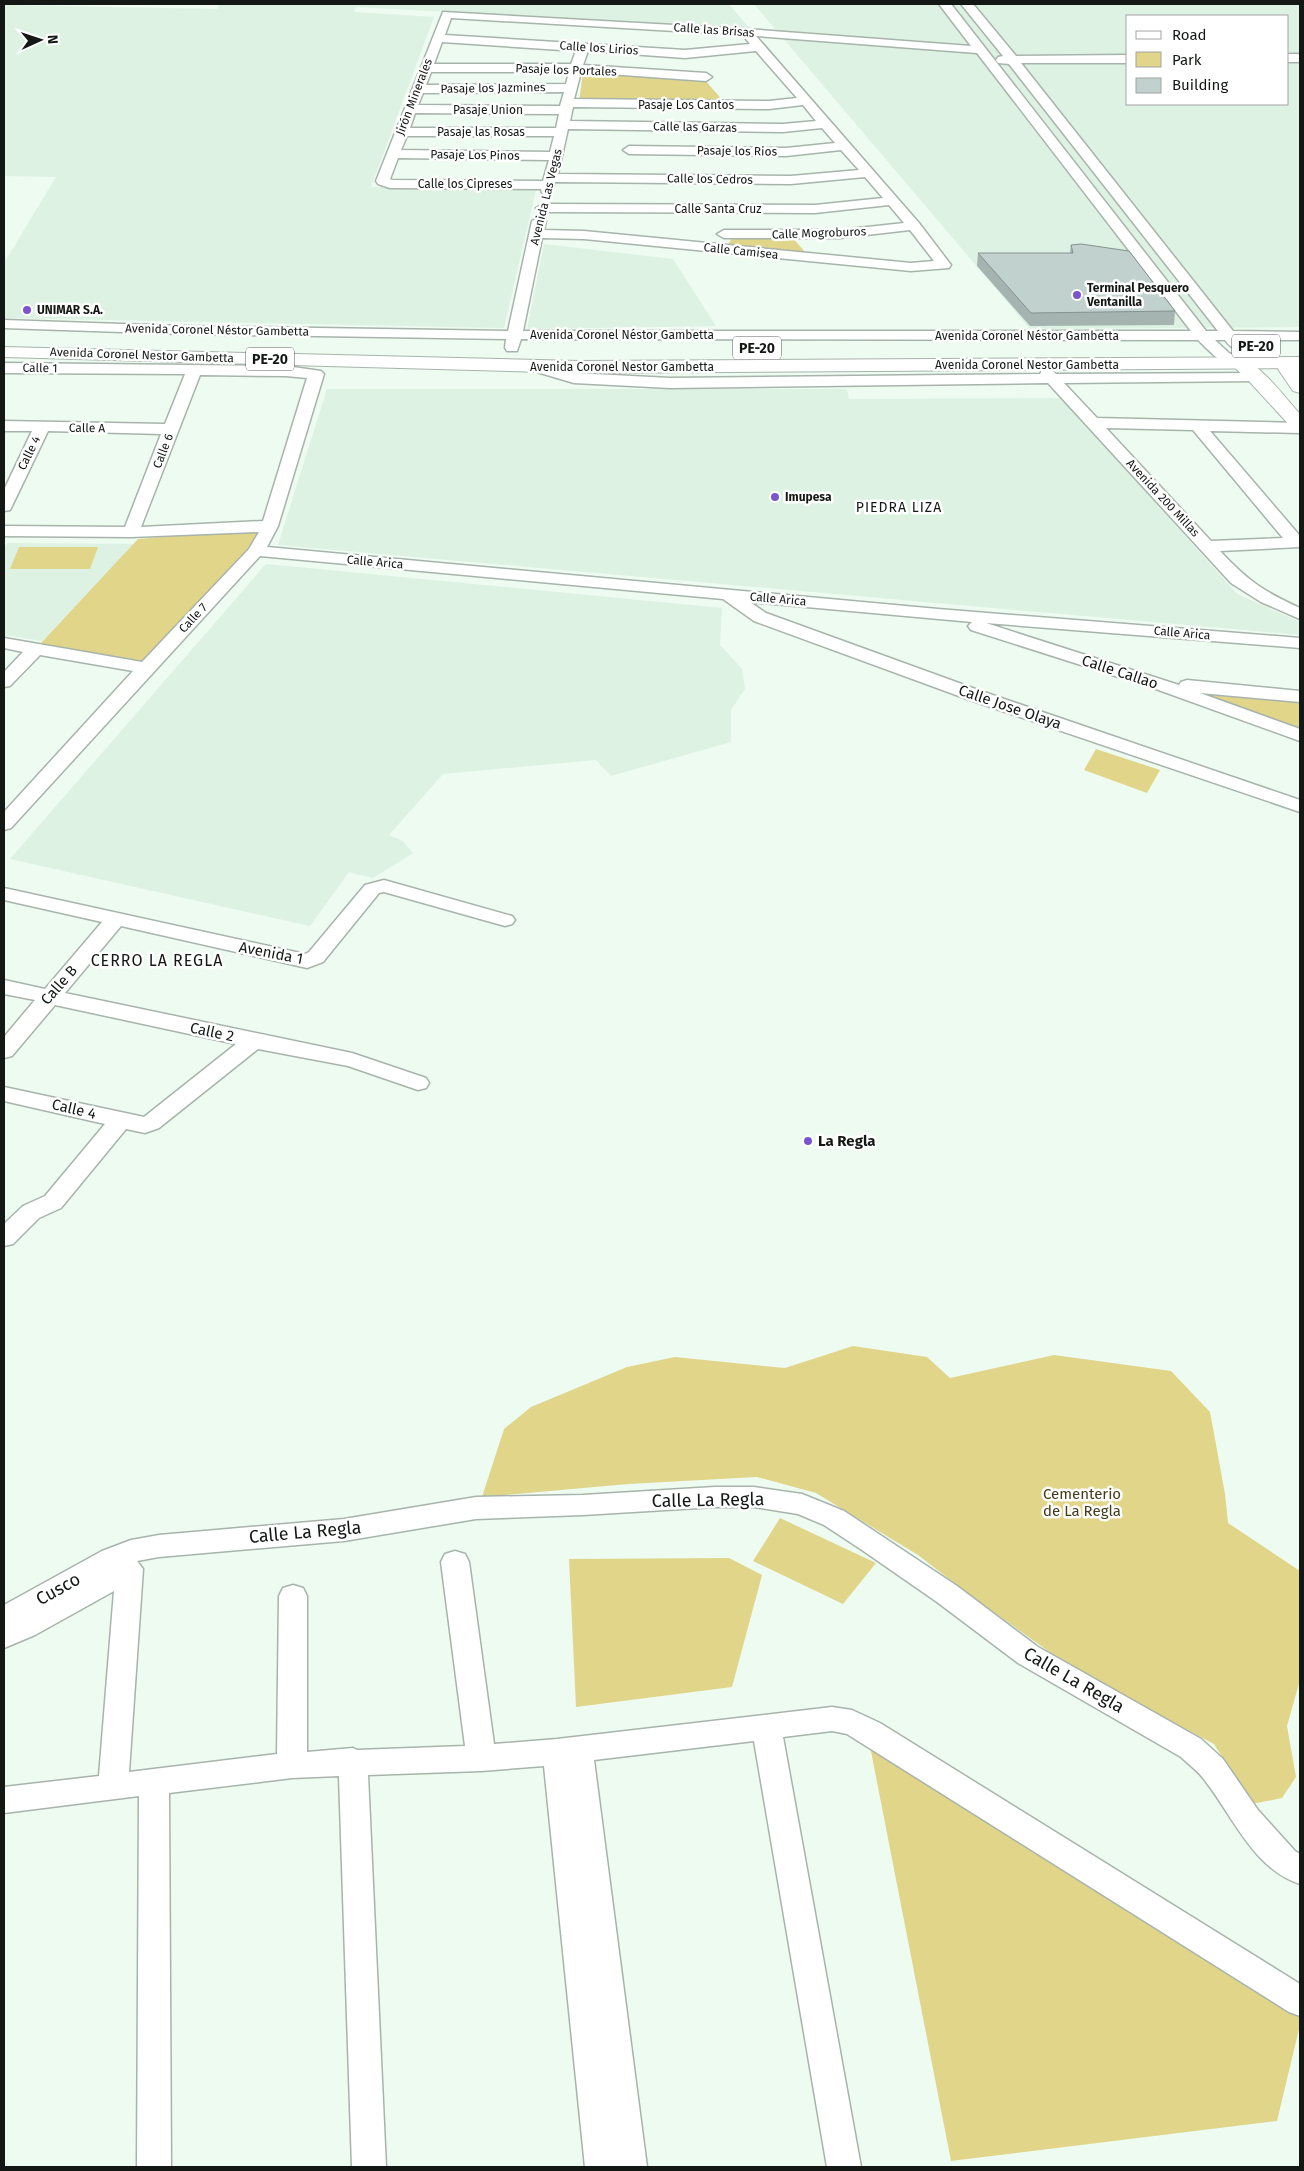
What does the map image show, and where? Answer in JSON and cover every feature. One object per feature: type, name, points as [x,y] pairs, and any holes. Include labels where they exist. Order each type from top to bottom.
[{"type":"main road","name":"Avenida Coronel Nestor Gambetta","points":[[4,334],[512,342],[1207,342],[1236,349]]},
{"type":"main road","name":"Avenida Coronel Nestor Gambetta","points":[[4,352],[536,367],[1039,365],[1236,349],[1300,346]]},
{"type":"main road","points":[[1236,349],[1296,368],[1300,387]]},
{"type":"main road","points":[[1236,349],[1255,376],[1300,427]]},
{"type":"main road","points":[[84,354],[116,369]]},
{"type":"main road","points":[[316,374],[466,376],[536,367]]},
{"type":"street","points":[[945,4],[1207,342]]},
{"type":"street","points":[[967,4],[1013,60],[1102,178],[1171,263],[1236,349],[1300,336]]},
{"type":"street","name":"Calle las Brisas","points":[[447,14],[746,32],[985,55],[1013,60],[1126,59]]},
{"type":"street","name":"Jirón Minerales","points":[[383,181],[447,14]]},
{"type":"street","name":"Avenida Las Vegas","points":[[512,342],[536,234],[557,156],[569,88],[579,46],[587,23]]},
{"type":"street","points":[[746,32],[914,226]]},
{"type":"street","name":"Calle los Lirios","points":[[437,38],[686,54],[760,47]]},
{"type":"street","points":[[686,54],[732,105]]},
{"type":"street","name":"Pasaje los Portales","points":[[426,68],[574,68],[713,84]]},
{"type":"street","name":"Pasaje los Jazmines","points":[[418,89],[569,88]]},
{"type":"street","name":"Pasaje Los Cantos","points":[[567,107],[769,105],[806,101]]},
{"type":"street","name":"Pasaje Union","points":[[410,110],[567,107]]},
{"type":"street","name":"Calle las Garzas","points":[[562,129],[630,126],[783,128],[826,124]]},
{"type":"street","points":[[628,164],[630,126]]},
{"type":"street","name":"Pasaje las Rosas","points":[[401,132],[562,129]]},
{"type":"street","name":"Pasaje los Rios","points":[[628,164],[845,146]]},
{"type":"street","name":"Pasaje Los Pinos","points":[[392,154],[557,156]]},
{"type":"street","name":"Calle los Cedros","points":[[549,181],[628,164],[726,194],[791,180],[869,174]]},
{"type":"street","name":"Calle los Cipreses","points":[[383,181],[390,184],[549,181]]},
{"type":"street","points":[[722,249],[726,194]]},
{"type":"street","name":"Calle Santa Cruz","points":[[543,208],[726,194],[815,209],[892,201]]},
{"type":"street","name":"Calle Mogroburos","points":[[724,234],[792,236],[840,234],[914,226]]},
{"type":"street","name":"Calle Camisea","points":[[536,234],[584,234],[911,267],[944,265],[914,226]]},
{"type":"street","points":[[792,236],[809,257]]},
{"type":"street","points":[[1146,265],[1171,263]]},
{"type":"street","name":"Avenida Coronel Néstor Gambetta","points":[[4,324],[512,342]]},
{"type":"street","name":"Avenida 200 Millas","points":[[1039,365],[1247,588],[1263,598],[1300,614]]},
{"type":"street","points":[[536,367],[574,378],[670,383],[1255,376]]},
{"type":"street","name":"Calle 1","points":[[4,368],[286,371],[316,374]]},
{"type":"street","name":"Calle 6","points":[[131,532],[194,370]]},
{"type":"street","name":"Calle 7","points":[[4,824],[256,551],[270,526],[316,374]]},
{"type":"street","points":[[1094,423],[1300,427]]},
{"type":"street","name":"Calle A","points":[[4,426],[171,429]]},
{"type":"street","points":[[1198,426],[1298,542]]},
{"type":"street","name":"Calle 4","points":[[4,506],[42,427]]},
{"type":"street","points":[[4,531],[131,532],[270,526]]},
{"type":"street","points":[[1207,546],[1298,542]]},
{"type":"street","name":"Calle Arica","points":[[256,551],[938,614]]},
{"type":"street","name":"Calle Jose Olaya","points":[[726,594],[760,617],[974,695],[1300,806]]},
{"type":"street","points":[[760,617],[764,604],[776,598]]},
{"type":"street","name":"Calle Callao","points":[[938,614],[990,624],[1300,735]]},
{"type":"street","name":"Calle Arica","points":[[990,624],[1300,643]]},
{"type":"street","points":[[4,644],[146,668]]},
{"type":"street","points":[[4,682],[36,649]]},
{"type":"street","points":[[1159,684],[1300,696]]},
{"type":"street","name":"Avenida 1","points":[[4,894],[307,961],[316,957],[372,889],[378,887],[384,886],[505,920]]},
{"type":"street","name":"Calle B","points":[[4,1051],[115,920]]},
{"type":"street","name":"Calle 2","points":[[4,987],[254,1041],[352,1060],[418,1083]]},
{"type":"street","name":"Calle 4","points":[[4,1094],[144,1125],[151,1123],[254,1041]]},
{"type":"street","points":[[4,1238],[30,1212],[44,1208],[53,1202],[122,1120]]},
{"type":"street","name":"Calle La Regla","points":[[112,1559],[131,1551],[159,1546],[344,1530],[476,1508],[583,1505],[715,1497],[754,1497],[802,1504],[834,1518],[872,1542],[947,1594],[992,1630],[1028,1655],[1191,1748],[1213,1768],[1247,1819],[1284,1861],[1300,1870]]},
{"type":"street","name":"Cusco","points":[[4,1618],[112,1559]]},
{"type":"street","points":[[455,1562],[481,1758]]},
{"type":"street","points":[[4,1636],[25,1627],[130,1569],[113,1787]]},
{"type":"street","points":[[292,1765],[293,1596]]},
{"type":"street","points":[[4,1800],[292,1765],[353,1761],[481,1758],[568,1750],[832,1719],[852,1722],[901,1750],[1300,2001]]},
{"type":"street","points":[[766,1726],[844,2167]]},
{"type":"street","points":[[568,1750],[602,2167]]},
{"type":"street","points":[[568,1750],[630,2167]]},
{"type":"street","points":[[353,1761],[369,2167]]},
{"type":"street","points":[[154,1782],[154,2167]]},
{"type":"shaded area","points":[[220,4],[729,4],[749,28],[356,7],[354,12],[434,17],[371,187],[536,190],[504,328],[4,318],[4,263],[56,177],[4,176],[4,5],[217,9]]},
{"type":"shaded area","points":[[754,4],[1300,4],[1300,327],[1030,329]]},
{"type":"shaded area","points":[[544,244],[673,259],[716,326],[527,329]]},
{"type":"shaded area","name":"Imupesa","points":[[327,389],[847,389],[849,399],[1062,398],[1237,594],[1300,622],[1300,635],[278,545]]},
{"type":"shaded area","points":[[7,543],[134,544],[42,641],[4,635],[4,550]]},
{"type":"shaded area","points":[[266,564],[722,608],[720,645],[742,669],[745,689],[731,710],[731,742],[611,776],[596,760],[443,774],[389,835],[403,841],[413,853],[373,878],[349,872],[310,926],[10,859]]},
{"type":"green space","points":[[583,72],[704,79],[724,102],[579,102]]},
{"type":"green space","points":[[732,237],[792,237],[805,252],[801,254],[728,246]]},
{"type":"green space","points":[[263,532],[148,662],[40,644],[138,539],[198,534]]},
{"type":"green space","points":[[19,547],[98,547],[90,569],[10,569]]},
{"type":"green space","points":[[1211,689],[1300,697],[1300,731],[1203,695],[1201,692]]},
{"type":"green space","points":[[1096,749],[1160,770],[1147,793],[1084,770]]},
{"type":"green space","name":"Cementerio de La Regla","points":[[853,1346],[927,1357],[950,1378],[1054,1355],[1171,1371],[1210,1412],[1225,1494],[1228,1523],[1300,1571],[1300,1680],[1287,1726],[1296,1777],[1282,1798],[1252,1804],[1214,1744],[1076,1671],[918,1555],[816,1493],[757,1477],[628,1484],[482,1497],[504,1429],[531,1407],[627,1367],[675,1357],[785,1368]]},
{"type":"green space","points":[[780,1518],[876,1563],[843,1604],[753,1561]]},
{"type":"green space","points":[[729,1558],[762,1575],[732,1687],[576,1707],[569,1559]]},
{"type":"green space","points":[[869,1741],[1300,2012],[1300,2025],[1277,2121],[951,2161]]},
{"type":"building","name":"Terminal Pesquero Ventanilla","points":[[1081,244],[1129,251],[1175,311],[1031,313],[978,253],[1073,253],[1071,245]]},
{"type":"place","name":"Terminal Pesquero Ventanilla","points":[[1077,295]]},
{"type":"place","name":"UNIMAR S.A.","points":[[27,310]]},
{"type":"place","name":"Imupesa","points":[[775,497]]},
{"type":"place","name":"La Regla","points":[[808,1141]]},
{"type":"district","name":"PIEDRA LIZA","points":[[899,507]]},
{"type":"district","name":"CERRO LA REGLA","points":[[157,960]]}]
